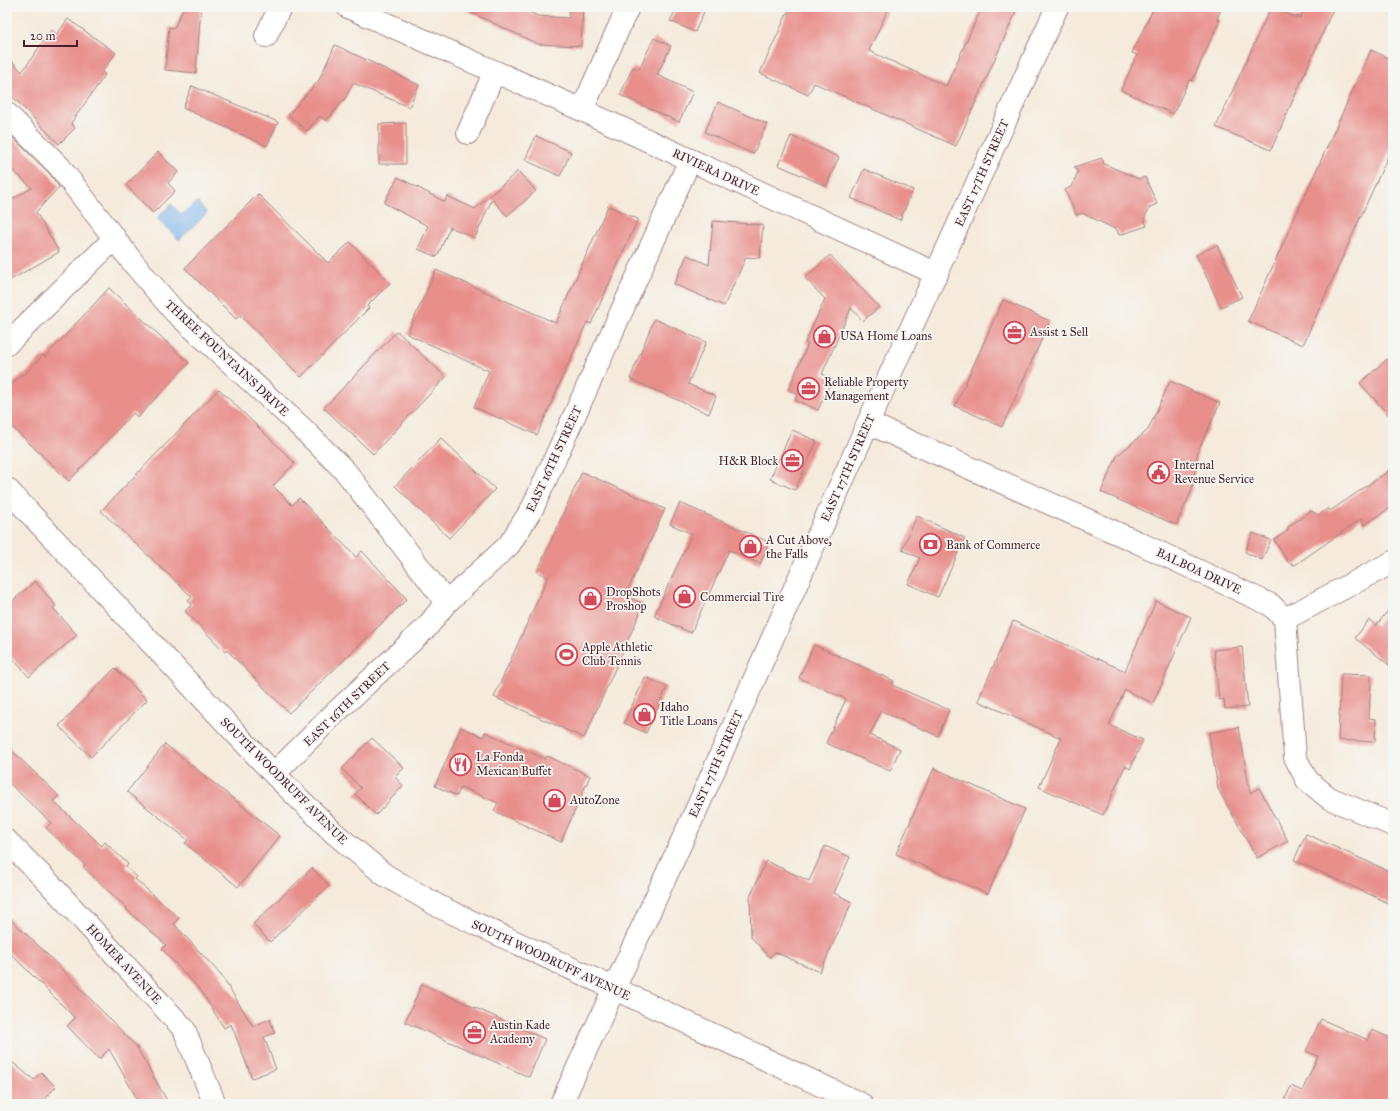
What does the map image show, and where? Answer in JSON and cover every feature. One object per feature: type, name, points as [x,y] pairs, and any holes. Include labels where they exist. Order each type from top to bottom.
[{"type":"street","points":[[266,36],[280,7]]},
{"type":"street","name":"RIVIERA DRIVE","points":[[348,7],[494,73],[582,110],[937,274]]},
{"type":"street","points":[[582,110],[628,7]]},
{"type":"street","name":"EAST 17TH STREET","points":[[561,1104],[698,806],[868,423],[1057,7]]},
{"type":"street","points":[[468,133],[494,73]]},
{"type":"street","name":"THREE FOUNTAINS DRIVE","points":[[7,114],[59,166],[134,264],[175,312],[301,427],[346,472],[389,525],[440,594],[445,604]]},
{"type":"street","name":"EAST 16TH STREET","points":[[274,774],[427,627],[445,604],[508,545],[533,507],[690,160]]},
{"type":"street","points":[[7,344],[115,238]]},
{"type":"street","name":"BALBOA DRIVE","points":[[868,423],[1201,572],[1271,605],[1285,619]]},
{"type":"street","name":"SOUTH WOODRUFF AVENUE","points":[[7,489],[109,600],[274,774],[334,833],[385,875],[440,907],[861,1104]]},
{"type":"street","points":[[1393,562],[1285,619],[1295,757],[1307,780],[1329,798],[1393,825]]},
{"type":"street","name":"HOMER AVENUE","points":[[7,841],[49,883],[184,1029],[215,1104]]},
{"type":"water","points":[[197,202],[207,213],[179,240],[157,218],[171,204],[182,215]]},
{"type":"building","points":[[184,7],[201,7],[196,73],[165,70],[169,27],[174,28]]},
{"type":"building","points":[[459,7],[517,7],[538,16],[569,18],[569,7],[583,7],[581,46],[538,44]]},
{"type":"building","points":[[677,7],[706,7],[695,32],[670,21]]},
{"type":"building","points":[[790,7],[889,7],[869,51],[946,86],[982,7],[1018,7],[956,146],[814,83],[808,95],[760,73]]},
{"type":"building","points":[[1154,7],[1222,7],[1217,19],[1220,20],[1192,81],[1189,80],[1173,114],[1121,90],[1137,55],[1132,53]]},
{"type":"building","points":[[1271,7],[1300,18],[1305,7],[1334,7],[1271,150],[1216,127]]},
{"type":"building","points":[[68,19],[116,53],[102,72],[105,75],[71,123],[75,128],[59,144],[7,91],[7,56],[22,72],[51,30],[57,34]]},
{"type":"building","points":[[654,38],[671,46],[657,75],[693,92],[679,122],[620,95],[633,67],[639,69]]},
{"type":"building","points":[[335,45],[419,85],[409,107],[353,83],[345,99],[326,121],[320,116],[307,131],[288,115],[319,80]]},
{"type":"building","points":[[1371,50],[1393,60],[1393,145],[1303,345],[1248,321]]},
{"type":"building","points":[[192,86],[278,122],[267,146],[183,108]]},
{"type":"building","points":[[718,102],[767,124],[753,154],[705,132]]},
{"type":"building","points":[[406,123],[406,164],[379,164],[379,124]]},
{"type":"building","points":[[7,132],[50,174],[59,187],[36,212],[59,252],[7,282],[7,202],[32,188],[7,165]]},
{"type":"building","points":[[536,136],[571,152],[560,176],[525,160]]},
{"type":"building","points":[[791,136],[839,157],[826,186],[778,165]]},
{"type":"building","points":[[158,152],[178,172],[168,183],[175,191],[153,213],[126,185]]},
{"type":"building","points":[[1102,158],[1104,164],[1139,179],[1145,177],[1157,204],[1150,207],[1144,219],[1147,226],[1119,235],[1117,230],[1082,213],[1076,215],[1065,190],[1071,187],[1078,172],[1074,167]]},
{"type":"building","points":[[864,169],[913,190],[900,220],[851,198]]},
{"type":"building","points":[[518,171],[536,191],[507,216],[492,199],[475,238],[450,227],[437,257],[418,249],[428,226],[384,203],[398,177],[445,202],[447,196],[475,209]]},
{"type":"building","points":[[258,194],[328,263],[350,242],[390,283],[367,306],[369,308],[301,377],[240,315],[236,319],[185,268]]},
{"type":"building","points":[[608,206],[638,219],[591,324],[587,322],[537,435],[474,407],[489,371],[407,334],[436,270],[556,323]]},
{"type":"building","points":[[713,221],[763,225],[760,258],[746,257],[724,306],[674,284],[687,255],[709,265]]},
{"type":"building","points":[[1217,245],[1242,297],[1221,307],[1196,255]]},
{"type":"building","points":[[830,255],[879,307],[863,321],[851,308],[822,374],[832,379],[818,410],[795,400],[798,394],[788,390],[808,344],[805,343],[825,299],[805,278]]},
{"type":"building","points":[[109,288],[189,363],[138,417],[133,413],[69,481],[7,422],[7,389],[22,374],[24,375],[43,355],[45,357]]},
{"type":"building","points":[[1003,300],[1050,321],[1002,427],[955,406]]},
{"type":"building","points":[[654,319],[706,342],[688,384],[716,396],[709,414],[630,379]]},
{"type":"building","points":[[397,331],[446,377],[373,454],[324,408]]},
{"type":"building","points":[[1393,354],[1393,420],[1360,383]]},
{"type":"building","points":[[1170,381],[1220,403],[1198,451],[1192,490],[1176,525],[1101,492],[1117,456],[1148,430]]},
{"type":"building","points":[[219,389],[295,463],[273,486],[292,505],[299,498],[356,557],[362,551],[407,599],[289,713],[227,650],[225,652],[185,611],[192,604],[188,601],[192,597],[101,511]]},
{"type":"building","points":[[792,430],[817,441],[795,490],[770,479]]},
{"type":"building","points":[[441,438],[495,489],[449,538],[395,486]]},
{"type":"building","points":[[1393,468],[1393,506],[1364,525],[1361,519],[1295,565],[1288,562],[1274,540],[1287,531],[1289,526],[1311,511],[1319,515],[1328,508],[1330,511]]},
{"type":"building","points":[[582,472],[665,509],[625,596],[644,604],[584,738],[494,697],[548,577],[537,572]]},
{"type":"building","points":[[680,503],[769,542],[760,564],[729,550],[691,633],[654,616],[692,534],[670,524]]},
{"type":"building","points":[[917,516],[965,538],[938,597],[908,584],[920,558],[902,550]]},
{"type":"building","points":[[1253,533],[1271,540],[1262,560],[1245,552]]},
{"type":"building","points":[[35,581],[56,606],[53,608],[77,635],[29,677],[7,652],[7,606]]},
{"type":"building","points":[[1156,601],[1191,617],[1153,703],[1125,690],[1109,725],[1143,740],[1130,769],[1125,766],[1103,815],[1039,787],[1061,738],[978,701],[1013,621],[1125,671]]},
{"type":"building","points":[[1393,604],[1393,668],[1355,638],[1369,620],[1376,626]]},
{"type":"building","points":[[814,645],[894,681],[892,685],[949,710],[938,736],[881,711],[870,735],[900,749],[890,771],[826,743],[846,699],[799,678]]},
{"type":"building","points":[[1242,647],[1248,707],[1225,709],[1224,699],[1219,700],[1214,650]]},
{"type":"building","points":[[115,668],[147,700],[91,757],[59,726]]},
{"type":"building","points":[[1341,674],[1371,675],[1369,718],[1376,719],[1375,742],[1338,740]]},
{"type":"building","points":[[645,677],[667,687],[646,733],[624,723]]},
{"type":"building","points":[[461,727],[483,737],[485,732],[545,759],[547,756],[590,776],[561,842],[494,811],[498,803],[461,787],[457,796],[435,786]]},
{"type":"building","points":[[1239,727],[1250,793],[1259,788],[1288,841],[1257,858],[1218,789],[1209,733]]},
{"type":"building","points":[[372,738],[404,768],[395,777],[403,786],[376,815],[355,794],[361,788],[342,769]]},
{"type":"building","points":[[165,744],[280,836],[238,887],[185,843],[188,840],[127,792]]},
{"type":"building","points":[[7,746],[59,796],[53,801],[102,846],[105,842],[128,864],[126,867],[137,877],[135,879],[179,918],[174,924],[221,975],[253,1026],[270,1019],[275,1033],[264,1037],[276,1069],[252,1078],[231,1024],[224,1028],[201,991],[162,949],[166,945],[83,867],[85,865],[46,828],[51,823],[7,781]]},
{"type":"building","points":[[934,768],[1025,809],[988,894],[896,854]]},
{"type":"building","points":[[1306,834],[1393,873],[1393,905],[1294,860]]},
{"type":"building","points":[[825,846],[850,857],[834,893],[852,902],[820,972],[775,952],[769,957],[751,937],[750,897],[766,861],[809,881]]},
{"type":"building","points":[[312,868],[329,886],[270,942],[253,924]]},
{"type":"building","points":[[7,916],[45,952],[136,1046],[169,1104],[140,1104],[109,1049],[99,1059],[67,1026],[75,1018],[7,950]]},
{"type":"building","points":[[422,984],[545,1039],[529,1077],[405,1022]]},
{"type":"building","points":[[1321,1019],[1368,1040],[1372,1030],[1393,1039],[1393,1104],[1283,1104],[1291,1086],[1302,1091],[1318,1056],[1306,1051]]},
{"type":"building","points":[[7,1058],[34,1080],[41,1072],[56,1087],[39,1104],[13,1104],[7,1098]]},
{"type":"place","name":"Assist 2 Sell","points":[[1014,332]]},
{"type":"place","name":"USA Home Loans","points":[[824,336]]},
{"type":"place","name":"Reliable Property Management","points":[[808,389]]},
{"type":"place","name":"H&R Block","points":[[793,461]]},
{"type":"place","name":"Internal Revenue Service","points":[[1159,472]]},
{"type":"place","name":"Bank of Commerce","points":[[930,545]]},
{"type":"place","name":"A Cut Above, the Falls","points":[[751,547]]},
{"type":"place","name":"Commercial Tire","points":[[685,597]]},
{"type":"place","name":"DropShots Proshop","points":[[591,599]]},
{"type":"place","name":"Apple Athletic Club Tennis","points":[[566,654]]},
{"type":"place","name":"Idaho Title Loans","points":[[645,714]]},
{"type":"place","name":"La Fonda Mexican Buffet","points":[[461,764]]},
{"type":"place","name":"AutoZone","points":[[555,800]]},
{"type":"place","name":"Austin Kade Academy","points":[[475,1032]]}]
